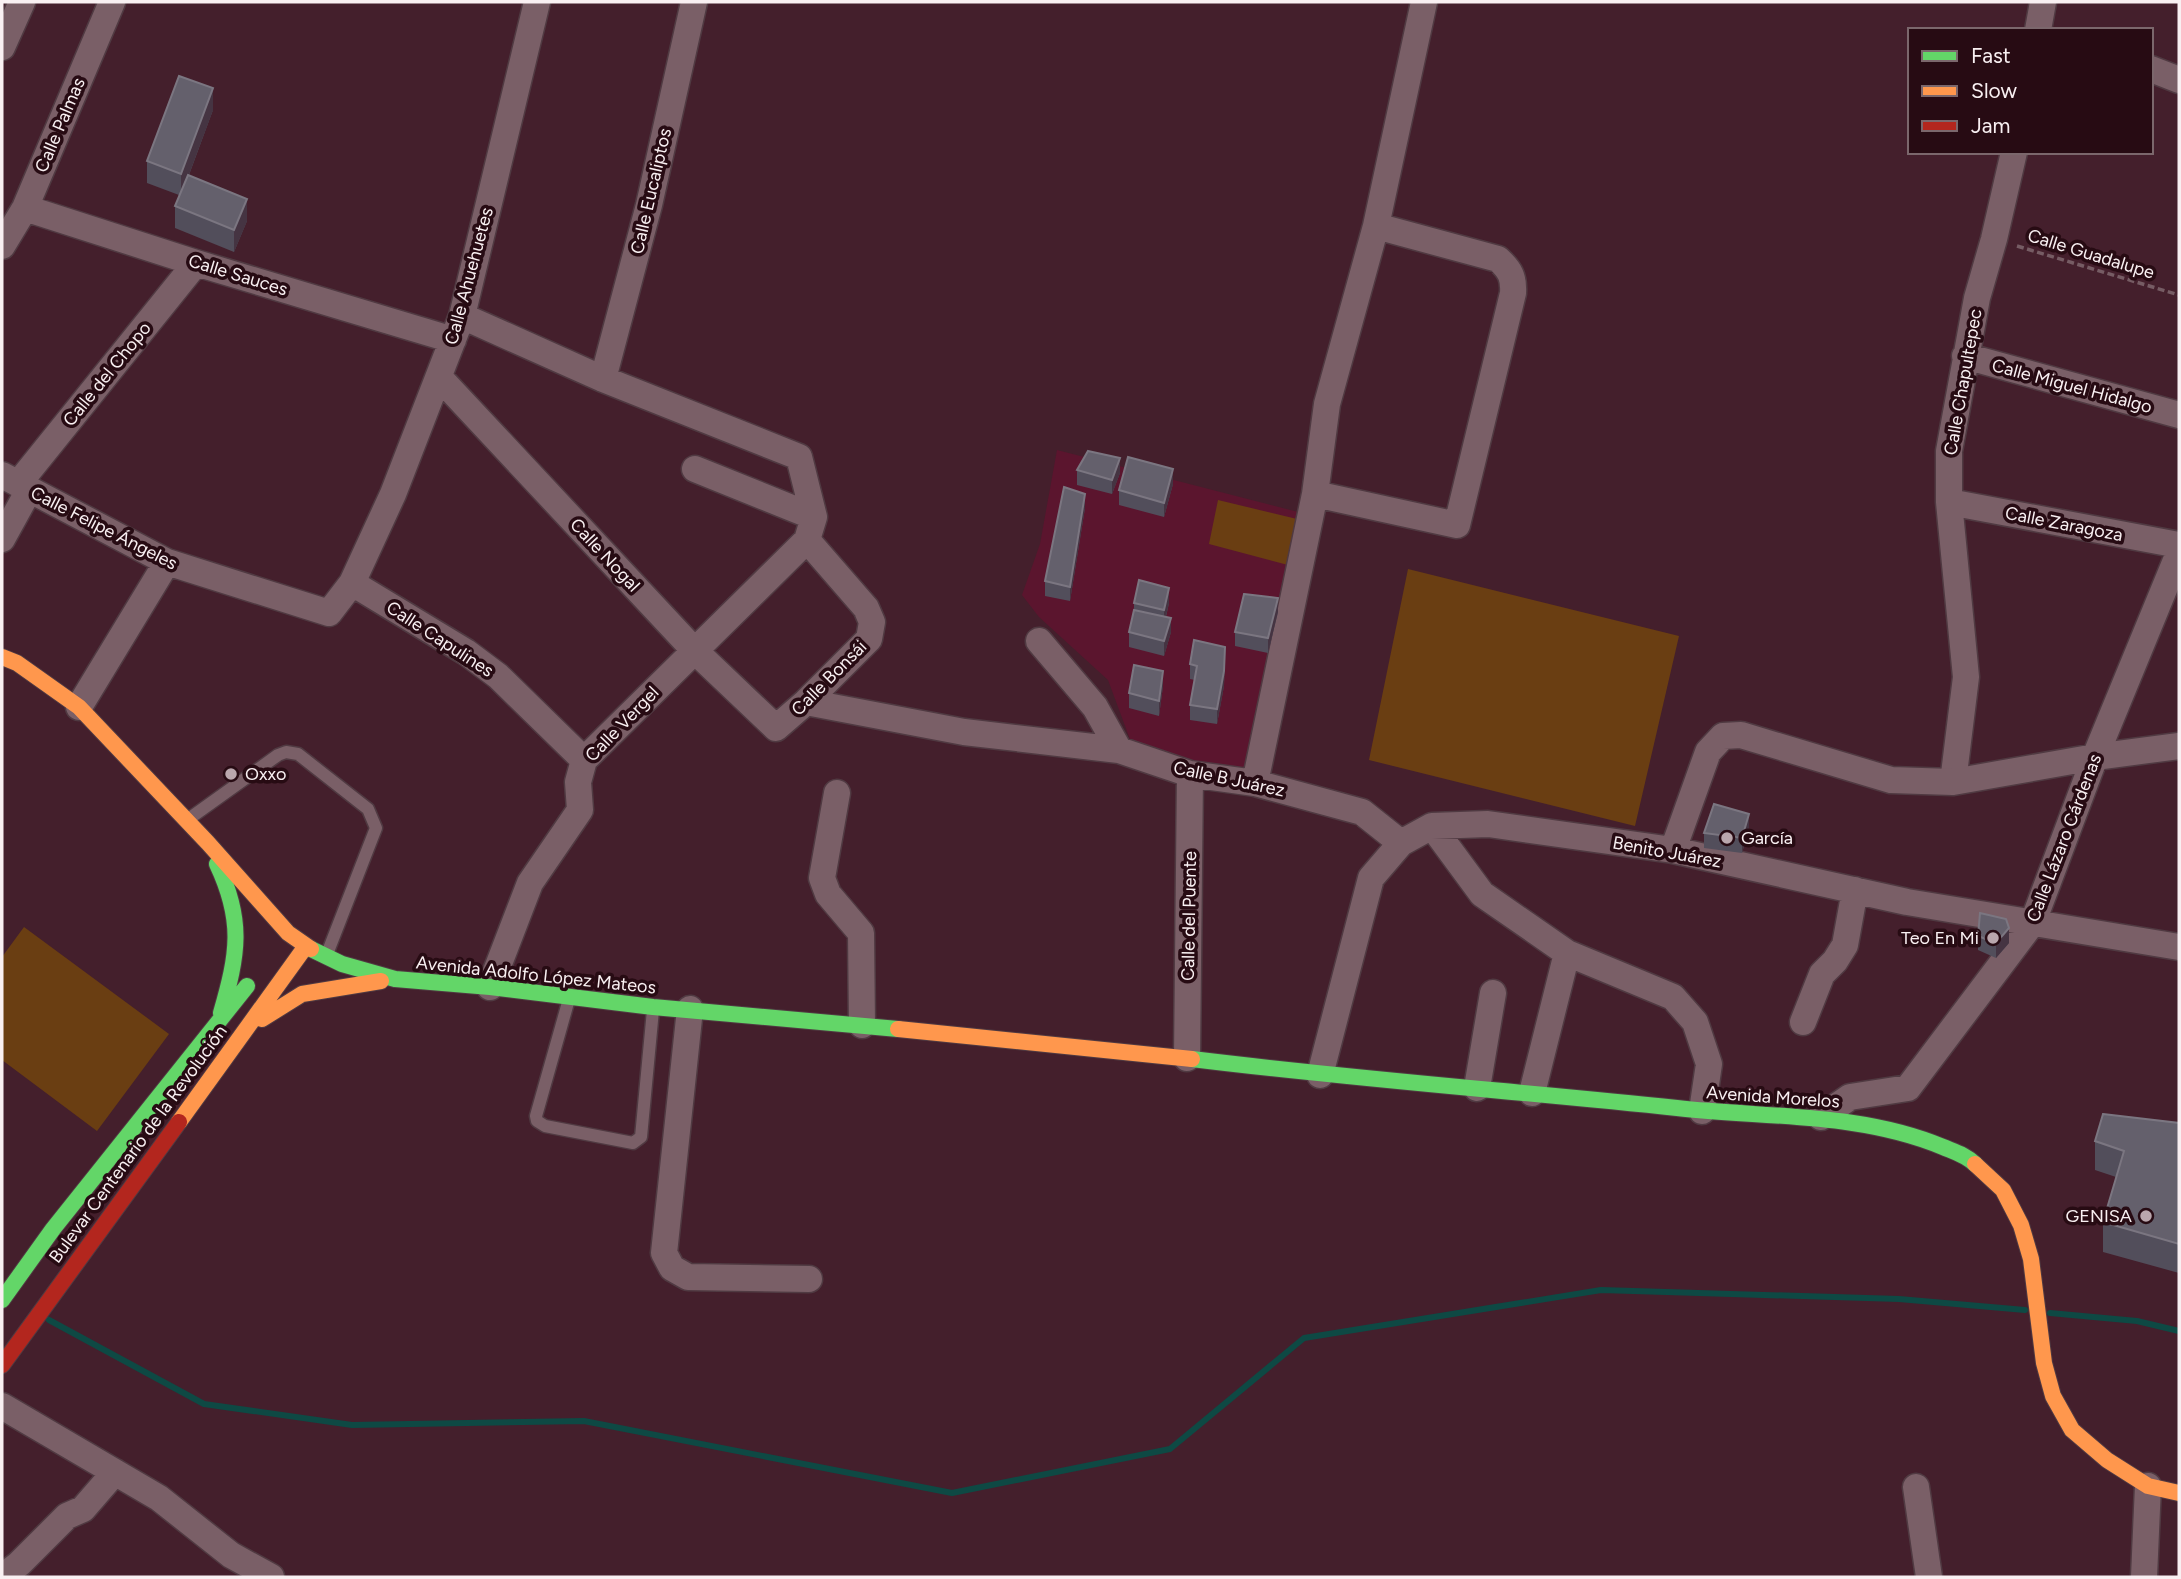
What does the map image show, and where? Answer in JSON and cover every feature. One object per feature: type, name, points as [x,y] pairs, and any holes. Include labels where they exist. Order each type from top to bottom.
[{"type":"main road","name":"Avenida Adolfo López Mateos","points":[[2,657],[17,663],[79,707],[208,843],[284,938],[342,964],[395,979],[490,987],[653,1007],[1188,1058]]},
{"type":"main road","points":[[208,843],[232,899],[238,939],[232,977],[218,1024]]},
{"type":"main road","name":"Bulevar Centenario de la Revolución","points":[[2,1365],[306,946]]},
{"type":"main road","name":"Bulevar Centenario de la Revolución","points":[[2,1300],[53,1229],[257,974]]},
{"type":"main road","points":[[231,1049],[274,1009],[302,993],[395,979]]},
{"type":"main road","points":[[197,1050],[218,1067]]},
{"type":"main road","name":"Avenida Morelos","points":[[1188,1058],[1320,1075],[1702,1111],[1821,1117],[1920,1137],[1968,1157],[2003,1190],[2021,1225],[2031,1259],[2044,1363],[2053,1396],[2072,1430],[2107,1460],[2148,1486],[2179,1493]]},
{"type":"street","points":[[2,47],[23,2]]},
{"type":"street","name":"Calle Palmas","points":[[2,246],[25,208],[112,2]]},
{"type":"street","name":"Calle Ahuehuetes","points":[[329,613],[352,583],[393,494],[457,328],[537,2]]},
{"type":"street","name":"Calle Eucaliptos","points":[[603,379],[649,205],[694,2]]},
{"type":"street","points":[[1255,783],[1315,494],[1326,404],[1376,226],[1424,2]]},
{"type":"street","points":[[2153,70],[2179,80]]},
{"type":"street","name":"Calle Chapultepec","points":[[1953,782],[1966,677],[1949,502],[1949,451],[1977,298],[2014,154]]},
{"type":"street","name":"Calle Sauces","points":[[25,208],[196,263],[457,328],[603,379],[799,457],[810,528]]},
{"type":"street","points":[[1315,494],[1457,525],[1513,293],[1514,279],[1498,259],[1376,226]]},
{"type":"street","name":"Calle del Chopo","points":[[2,539],[16,483],[196,263]]},
{"type":"street","name":"Calle Miguel Hidalgo","points":[[1965,356],[2179,415]]},
{"type":"street","name":"Calle Nogal","points":[[439,377],[694,650],[776,728]]},
{"type":"street","points":[[695,469],[810,528]]},
{"type":"street","name":"Calle Felipe Ángeles","points":[[16,483],[167,562],[329,613]]},
{"type":"street","name":"Calle Zaragoza","points":[[1949,502],[2179,545]]},
{"type":"street","name":"Calle Vergel","points":[[490,987],[530,883],[580,810],[578,782],[583,760],[694,650],[810,528]]},
{"type":"street","name":"Calle Bonsái","points":[[776,728],[869,639],[872,622],[866,608],[810,528]]},
{"type":"street","name":"Calle Lázaro Cárdenas","points":[[1821,1117],[1850,1097],[1908,1088],[2034,922],[2095,757],[2172,590],[2179,553]]},
{"type":"street","points":[[79,707],[167,562]]},
{"type":"street","name":"Calle Capulines","points":[[352,583],[466,652],[498,676],[583,760]]},
{"type":"street","points":[[1039,641],[1095,707],[1119,750]]},
{"type":"street","name":"Calle B Juárez","points":[[806,702],[964,732],[1119,750],[1190,774],[1255,783],[1362,813],[1401,844]]},
{"type":"street","points":[[1673,850],[1708,752],[1723,736],[1741,735],[1891,780],[1953,782],[2095,757],[2179,746]]},
{"type":"street","name":"Calle del Puente","points":[[1188,1058],[1190,774]]},
{"type":"street","points":[[837,793],[822,878],[828,894],[861,933],[862,1025]]},
{"type":"street","name":"Benito Juárez","points":[[1320,1075],[1371,878],[1401,844],[1432,826],[1488,824],[1673,850],[1907,902],[2179,947]]},
{"type":"street","points":[[1432,826],[1482,894],[1567,953],[1673,997],[1695,1022],[1709,1064],[1702,1111]]},
{"type":"street","points":[[1803,1022],[1822,974],[1835,961],[1845,945],[1855,890]]},
{"type":"street","points":[[1532,1093],[1567,953]]},
{"type":"street","points":[[1477,1088],[1493,993]]},
{"type":"street","points":[[690,1009],[664,1253],[672,1268],[688,1277],[809,1279]]},
{"type":"street","points":[[2,1406],[159,1498],[231,1555],[271,1577]]},
{"type":"street","points":[[17,1573],[67,1516],[83,1509],[115,1472]]},
{"type":"street","points":[[2144,1577],[2148,1486]]},
{"type":"street","points":[[1916,1487],[1929,1577]]},
{"type":"lane","points":[[187,821],[278,755],[286,752],[298,754],[368,809],[376,828],[326,956]]},
{"type":"lane","points":[[569,997],[536,1116],[537,1121],[545,1126],[633,1143],[641,1137],[653,1007]]},
{"type":"path","name":"Calle Guadalupe","points":[[1994,239],[2179,295]]},
{"type":"shaded area","points":[[1057,450],[1302,513],[1249,774],[1134,750],[1108,680],[1039,617],[1022,595],[1040,544]]},
{"type":"shaded area","points":[[1218,500],[1297,519],[1288,565],[1209,544]]},
{"type":"shaded area","points":[[1408,569],[1679,636],[1635,826],[1369,760]]},
{"type":"shaded area","points":[[24,927],[169,1034],[97,1131],[2,1060],[2,957]]},
{"type":"building","points":[[179,76],[213,88],[181,174],[147,161]]},
{"type":"building","points":[[188,175],[247,199],[234,230],[175,206]]},
{"type":"building","points":[[1088,451],[1120,458],[1112,480],[1077,470]]},
{"type":"building","points":[[1128,457],[1173,469],[1164,503],[1119,490]]},
{"type":"building","points":[[1064,487],[1085,494],[1070,587],[1045,581]]},
{"type":"building","points":[[1139,580],[1169,588],[1164,610],[1134,603]]},
{"type":"building","points":[[1244,594],[1278,598],[1268,638],[1235,632]]},
{"type":"building","points":[[1134,610],[1171,618],[1164,641],[1129,632]]},
{"type":"building","points":[[1194,640],[1225,647],[1217,709],[1190,705],[1197,666],[1190,664]]},
{"type":"building","points":[[1134,665],[1163,671],[1159,701],[1129,693]]},
{"type":"building","points":[[1714,804],[1749,814],[1742,838],[1704,833]]},
{"type":"building","points":[[1980,913],[2006,919],[2009,928],[1996,943],[1978,936]]},
{"type":"building","name":"GENISA","points":[[2103,1114],[2179,1123],[2179,1244],[2103,1222],[2124,1151],[2095,1141]]},
{"type":"waterway","points":[[49,1320],[204,1404],[352,1425],[584,1421],[952,1493],[1170,1449],[1304,1338],[1601,1290],[1899,1299],[2025,1310]]},
{"type":"waterway","points":[[2050,1313],[2137,1321],[2179,1331]]},
{"type":"traffic: fast","points":[[217,864],[226,884],[235,921],[234,955],[221,1013]]},
{"type":"traffic: fast","points":[[311,949],[342,964],[395,979],[490,987],[653,1007],[898,1029]]},
{"type":"traffic: fast","points":[[2,1300],[53,1229],[247,986]]},
{"type":"traffic: fast","points":[[1192,1059],[1373,1079],[1845,1122],[1911,1136],[1960,1154],[1975,1164]]},
{"type":"traffic: slow","points":[[2,657],[17,663],[79,707],[208,843],[288,933],[311,949]]},
{"type":"traffic: slow","points":[[179,1122],[306,946]]},
{"type":"traffic: slow","points":[[262,1019],[302,994],[381,981]]},
{"type":"traffic: slow","points":[[898,1029],[1192,1059]]},
{"type":"traffic: slow","points":[[1975,1164],[2003,1190],[2021,1225],[2031,1259],[2044,1363],[2053,1396],[2072,1430],[2107,1460],[2148,1486],[2179,1493]]},
{"type":"traffic: jam","points":[[2,1365],[179,1122]]},
{"type":"place","name":"Oxxo","points":[[231,774]]},
{"type":"place","name":"García","points":[[1727,838]]},
{"type":"place","name":"Teo En Mi","points":[[1993,938]]},
{"type":"place","name":"GENISA","points":[[2146,1216]]}]
